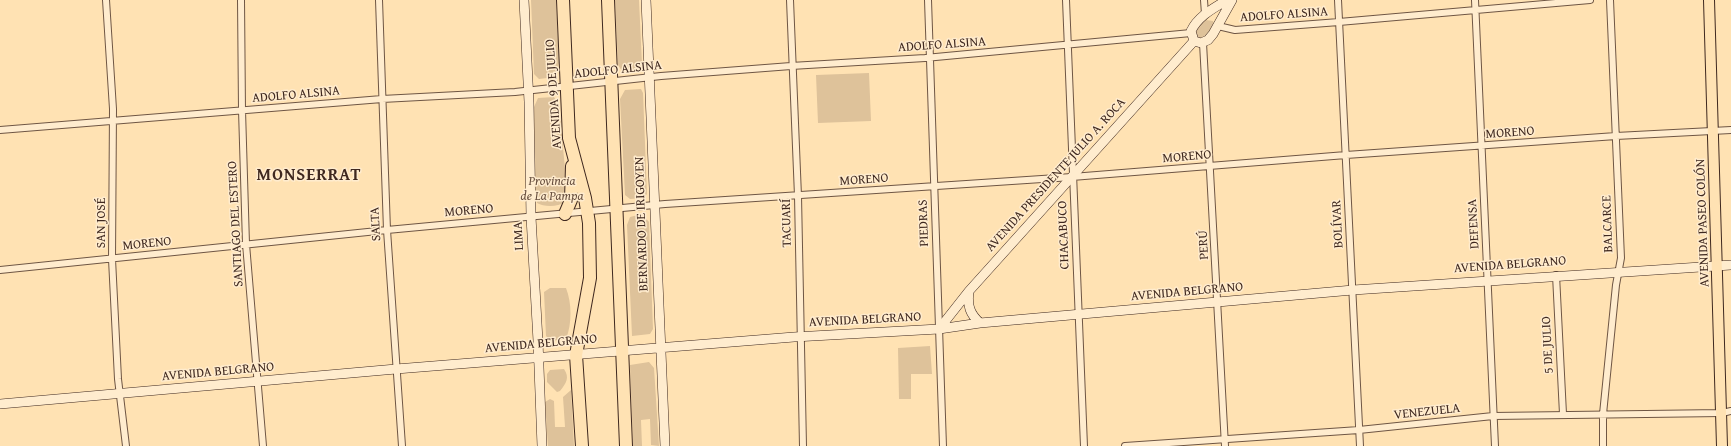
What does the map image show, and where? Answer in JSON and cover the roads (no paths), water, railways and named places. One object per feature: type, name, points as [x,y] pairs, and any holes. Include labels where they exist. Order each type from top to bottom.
[{"type":"highway","name":"AVENIDA 9 DE JULIO","points":[[563,0],[568,128],[588,212],[590,278],[576,354],[582,446]]},
{"type":"highway","points":[[608,0],[626,446]]},
{"type":"highway","points":[[564,214],[571,200],[573,153]]},
{"type":"main road","name":"LIMA","points":[[524,0],[529,90],[531,217],[539,358],[542,446]]},
{"type":"main road","name":"BERNARDO DE IRIGOYEN","points":[[646,0],[660,348],[666,446]]},
{"type":"main road","name":"AVENIDA PRESIDENTE JULIO A. ROCA","points":[[1196,39],[1194,26],[1205,14],[1227,0]]},
{"type":"main road","name":"AVENIDA PRESIDENTE JULIO A. ROCA","points":[[939,329],[969,291],[1196,39],[1212,36],[1232,0]]},
{"type":"main road","name":"AVENIDA PASEO COLÓN","points":[[1709,0],[1717,266],[1726,412],[1722,446]]},
{"type":"main road","points":[[1205,14],[1214,16],[1217,20],[1218,26]]},
{"type":"main road","name":"AVENIDA BELGRANO","points":[[0,404],[576,354],[801,337],[939,329],[1353,290],[1731,264]]},
{"type":"main road","points":[[969,291],[968,301],[970,312],[980,324]]},
{"type":"street","name":"SAN JOSÉ","points":[[106,0],[113,120],[112,259],[120,394],[126,446]]},
{"type":"street","name":"SANTIAGO DEL ESTERO","points":[[241,0],[242,110],[246,244],[262,446]]},
{"type":"street","name":"SALTA","points":[[379,0],[387,230],[402,446]]},
{"type":"street","name":"TACUARÍ","points":[[790,0],[791,66],[798,196],[803,446]]},
{"type":"street","name":"PIEDRAS","points":[[928,0],[942,446]]},
{"type":"street","name":"CHACABUCO","points":[[1066,0],[1084,446]]},
{"type":"street","points":[[1204,0],[1205,14]]},
{"type":"street","name":"BOLÍVAR","points":[[1338,0],[1360,446]]},
{"type":"street","name":"DEFENSA","points":[[1475,0],[1495,446]]},
{"type":"street","name":"ADOLFO ALSINA","points":[[1218,26],[1234,30],[1590,0]]},
{"type":"street","name":"BALCARCE","points":[[1603,446],[1603,414],[1618,271],[1621,258],[1610,0]]},
{"type":"street","name":"ADOLFO ALSINA","points":[[0,130],[382,99],[529,90],[791,66],[930,57],[1067,45],[1196,39]]},
{"type":"street","name":"PERÚ","points":[[1196,39],[1211,166],[1225,446]]},
{"type":"street","name":"MORENO","points":[[0,270],[387,230],[616,209],[1072,177],[1346,155],[1616,136],[1731,130]]},
{"type":"street","name":"5 DE JULIO","points":[[1556,275],[1563,414]]},
{"type":"street","name":"VENEZUELA","points":[[1125,446],[1359,430],[1494,416],[1726,412]]},
{"type":"district","name":"MONSERRAT","points":[[309,176]]},
{"type":"park label","name":"Provincia de La Pampa","points":[[552,190]]}]
